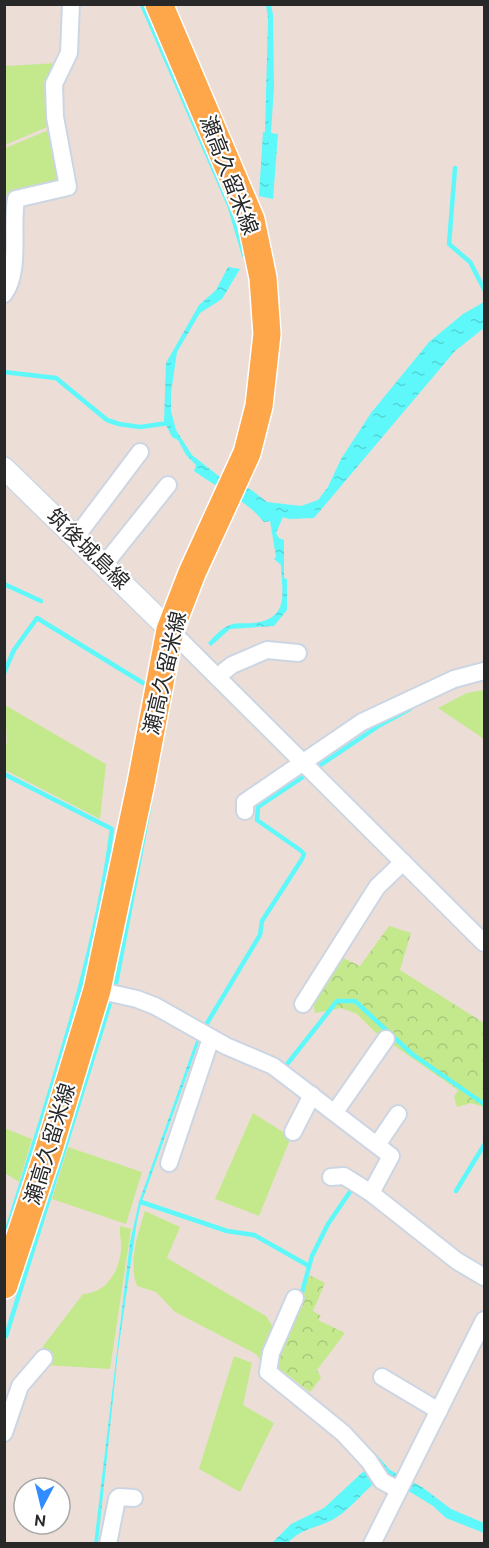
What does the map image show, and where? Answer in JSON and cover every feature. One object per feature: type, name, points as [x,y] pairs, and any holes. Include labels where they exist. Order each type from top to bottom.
[{"type":"main road","name":"瀬高久留米線","points":[[4,1286],[49,1149],[97,990],[141,783],[170,630],[192,573],[247,453],[259,406],[267,334],[263,278],[251,220],[159,4]]},
{"type":"street","points":[[4,294],[10,287],[14,257],[16,199],[68,187],[56,117],[54,84],[69,53],[71,4]]},
{"type":"street","points":[[76,537],[140,452]]},
{"type":"street","name":"筑後城島線","points":[[4,468],[170,630]]},
{"type":"street","points":[[104,565],[168,485]]},
{"type":"street","points":[[170,630],[484,942]]},
{"type":"street","points":[[217,677],[232,665],[267,650],[298,653]]},
{"type":"street","points":[[245,811],[245,802],[362,722],[454,679],[484,671]]},
{"type":"street","points":[[303,1004],[377,887],[403,862]]},
{"type":"street","points":[[97,990],[156,1006],[210,1038],[273,1066],[391,1156],[371,1192]]},
{"type":"street","points":[[169,1163],[210,1038]]},
{"type":"street","points":[[335,1112],[386,1039]]},
{"type":"street","points":[[293,1132],[312,1095]]},
{"type":"street","points":[[377,1144],[398,1114]]},
{"type":"street","points":[[331,1177],[344,1176],[371,1192],[457,1261],[484,1277]]},
{"type":"street","points":[[295,1298],[271,1353],[268,1372],[343,1433],[369,1461],[382,1481],[399,1490]]},
{"type":"street","points":[[372,1544],[484,1320]]},
{"type":"street","points":[[4,1433],[20,1386],[44,1358]]},
{"type":"street","points":[[382,1377],[439,1411]]},
{"type":"street","points":[[108,1544],[117,1499],[134,1498]]},
{"type":"green space","points":[[58,63],[52,125],[5,145],[5,66]]},
{"type":"green space","points":[[54,128],[65,184],[7,196],[5,148]]},
{"type":"green space","points":[[484,690],[484,739],[438,708],[467,693]]},
{"type":"green space","points":[[5,705],[106,764],[100,819],[5,770],[7,741]]},
{"type":"green space","points":[[389,926],[411,933],[400,970],[484,1023],[484,1107],[471,1103],[457,1107],[454,1097],[458,1090],[376,1033],[357,1014],[341,1008],[315,1013],[313,1001],[339,956],[360,966]]},
{"type":"green space","points":[[253,1113],[291,1137],[259,1216],[215,1199]]},
{"type":"green space","points":[[4,1128],[32,1139],[19,1182],[5,1173]]},
{"type":"green space","points":[[68,1147],[142,1172],[126,1224],[52,1199]]},
{"type":"green space","points":[[145,1211],[180,1227],[167,1258],[266,1316],[273,1327],[260,1360],[256,1354],[175,1312],[156,1292],[137,1286],[133,1268],[134,1258]]},
{"type":"green space","points":[[120,1226],[131,1229],[110,1369],[44,1365],[40,1354],[44,1345],[83,1294],[98,1290],[110,1280],[114,1273],[120,1258]]},
{"type":"green space","points":[[309,1275],[325,1283],[313,1311],[321,1316],[318,1320],[345,1333],[317,1370],[321,1378],[310,1392],[277,1367],[279,1355],[300,1309]]},
{"type":"green space","points":[[234,1356],[252,1363],[243,1405],[274,1423],[240,1492],[199,1469]]},
{"type":"water","points":[[266,5],[271,5],[273,15],[274,87],[271,133],[278,134],[273,199],[259,196],[263,132],[265,132],[268,19]]},
{"type":"water","points":[[228,267],[240,269],[222,299],[200,313],[177,352],[171,393],[171,411],[176,430],[192,455],[220,477],[250,489],[267,502],[301,506],[318,500],[371,413],[429,342],[463,314],[484,302],[484,328],[455,351],[314,518],[289,519],[283,517],[276,533],[284,540],[287,610],[274,626],[230,629],[211,646],[208,643],[227,626],[265,621],[273,616],[281,603],[282,595],[281,565],[274,559],[276,557],[270,521],[264,522],[239,500],[194,471],[196,465],[186,455],[178,440],[172,437],[164,421],[166,363],[199,305],[216,290]]},
{"type":"water","points":[[197,1038],[200,1039],[137,1221],[118,1352],[98,1543],[94,1544],[130,1242],[139,1202]]},
{"type":"water","points":[[335,1417],[390,1470],[422,1487],[451,1509],[484,1523],[484,1533],[446,1518],[433,1506],[384,1476],[334,1519],[303,1532],[288,1543],[271,1544],[291,1524],[324,1508],[366,1469]]},
{"type":"waterway","points":[[142,4],[230,207],[244,255]]},
{"type":"waterway","points":[[455,168],[449,244],[470,262],[484,289]]},
{"type":"waterway","points":[[4,372],[56,378],[107,420],[119,424],[140,427],[169,423]]},
{"type":"waterway","points":[[4,584],[41,601]]},
{"type":"waterway","points":[[4,673],[14,650],[37,618],[143,683]]},
{"type":"waterway","points":[[316,768],[380,725],[410,709]]},
{"type":"waterway","points":[[203,1030],[260,935],[262,921],[304,854],[257,820],[258,807],[309,773]]},
{"type":"waterway","points":[[4,774],[112,829],[104,881],[81,985],[4,1240]]},
{"type":"waterway","points":[[115,989],[150,803]]},
{"type":"waterway","points":[[6,1336],[111,1000]]},
{"type":"waterway","points":[[288,1063],[337,1001],[355,1001],[412,1054],[484,1104]]},
{"type":"waterway","points":[[456,1191],[484,1145]]},
{"type":"waterway","points":[[301,1296],[312,1256],[328,1224],[354,1186]]},
{"type":"waterway","points":[[141,1202],[227,1231],[254,1235],[309,1266]]}]
